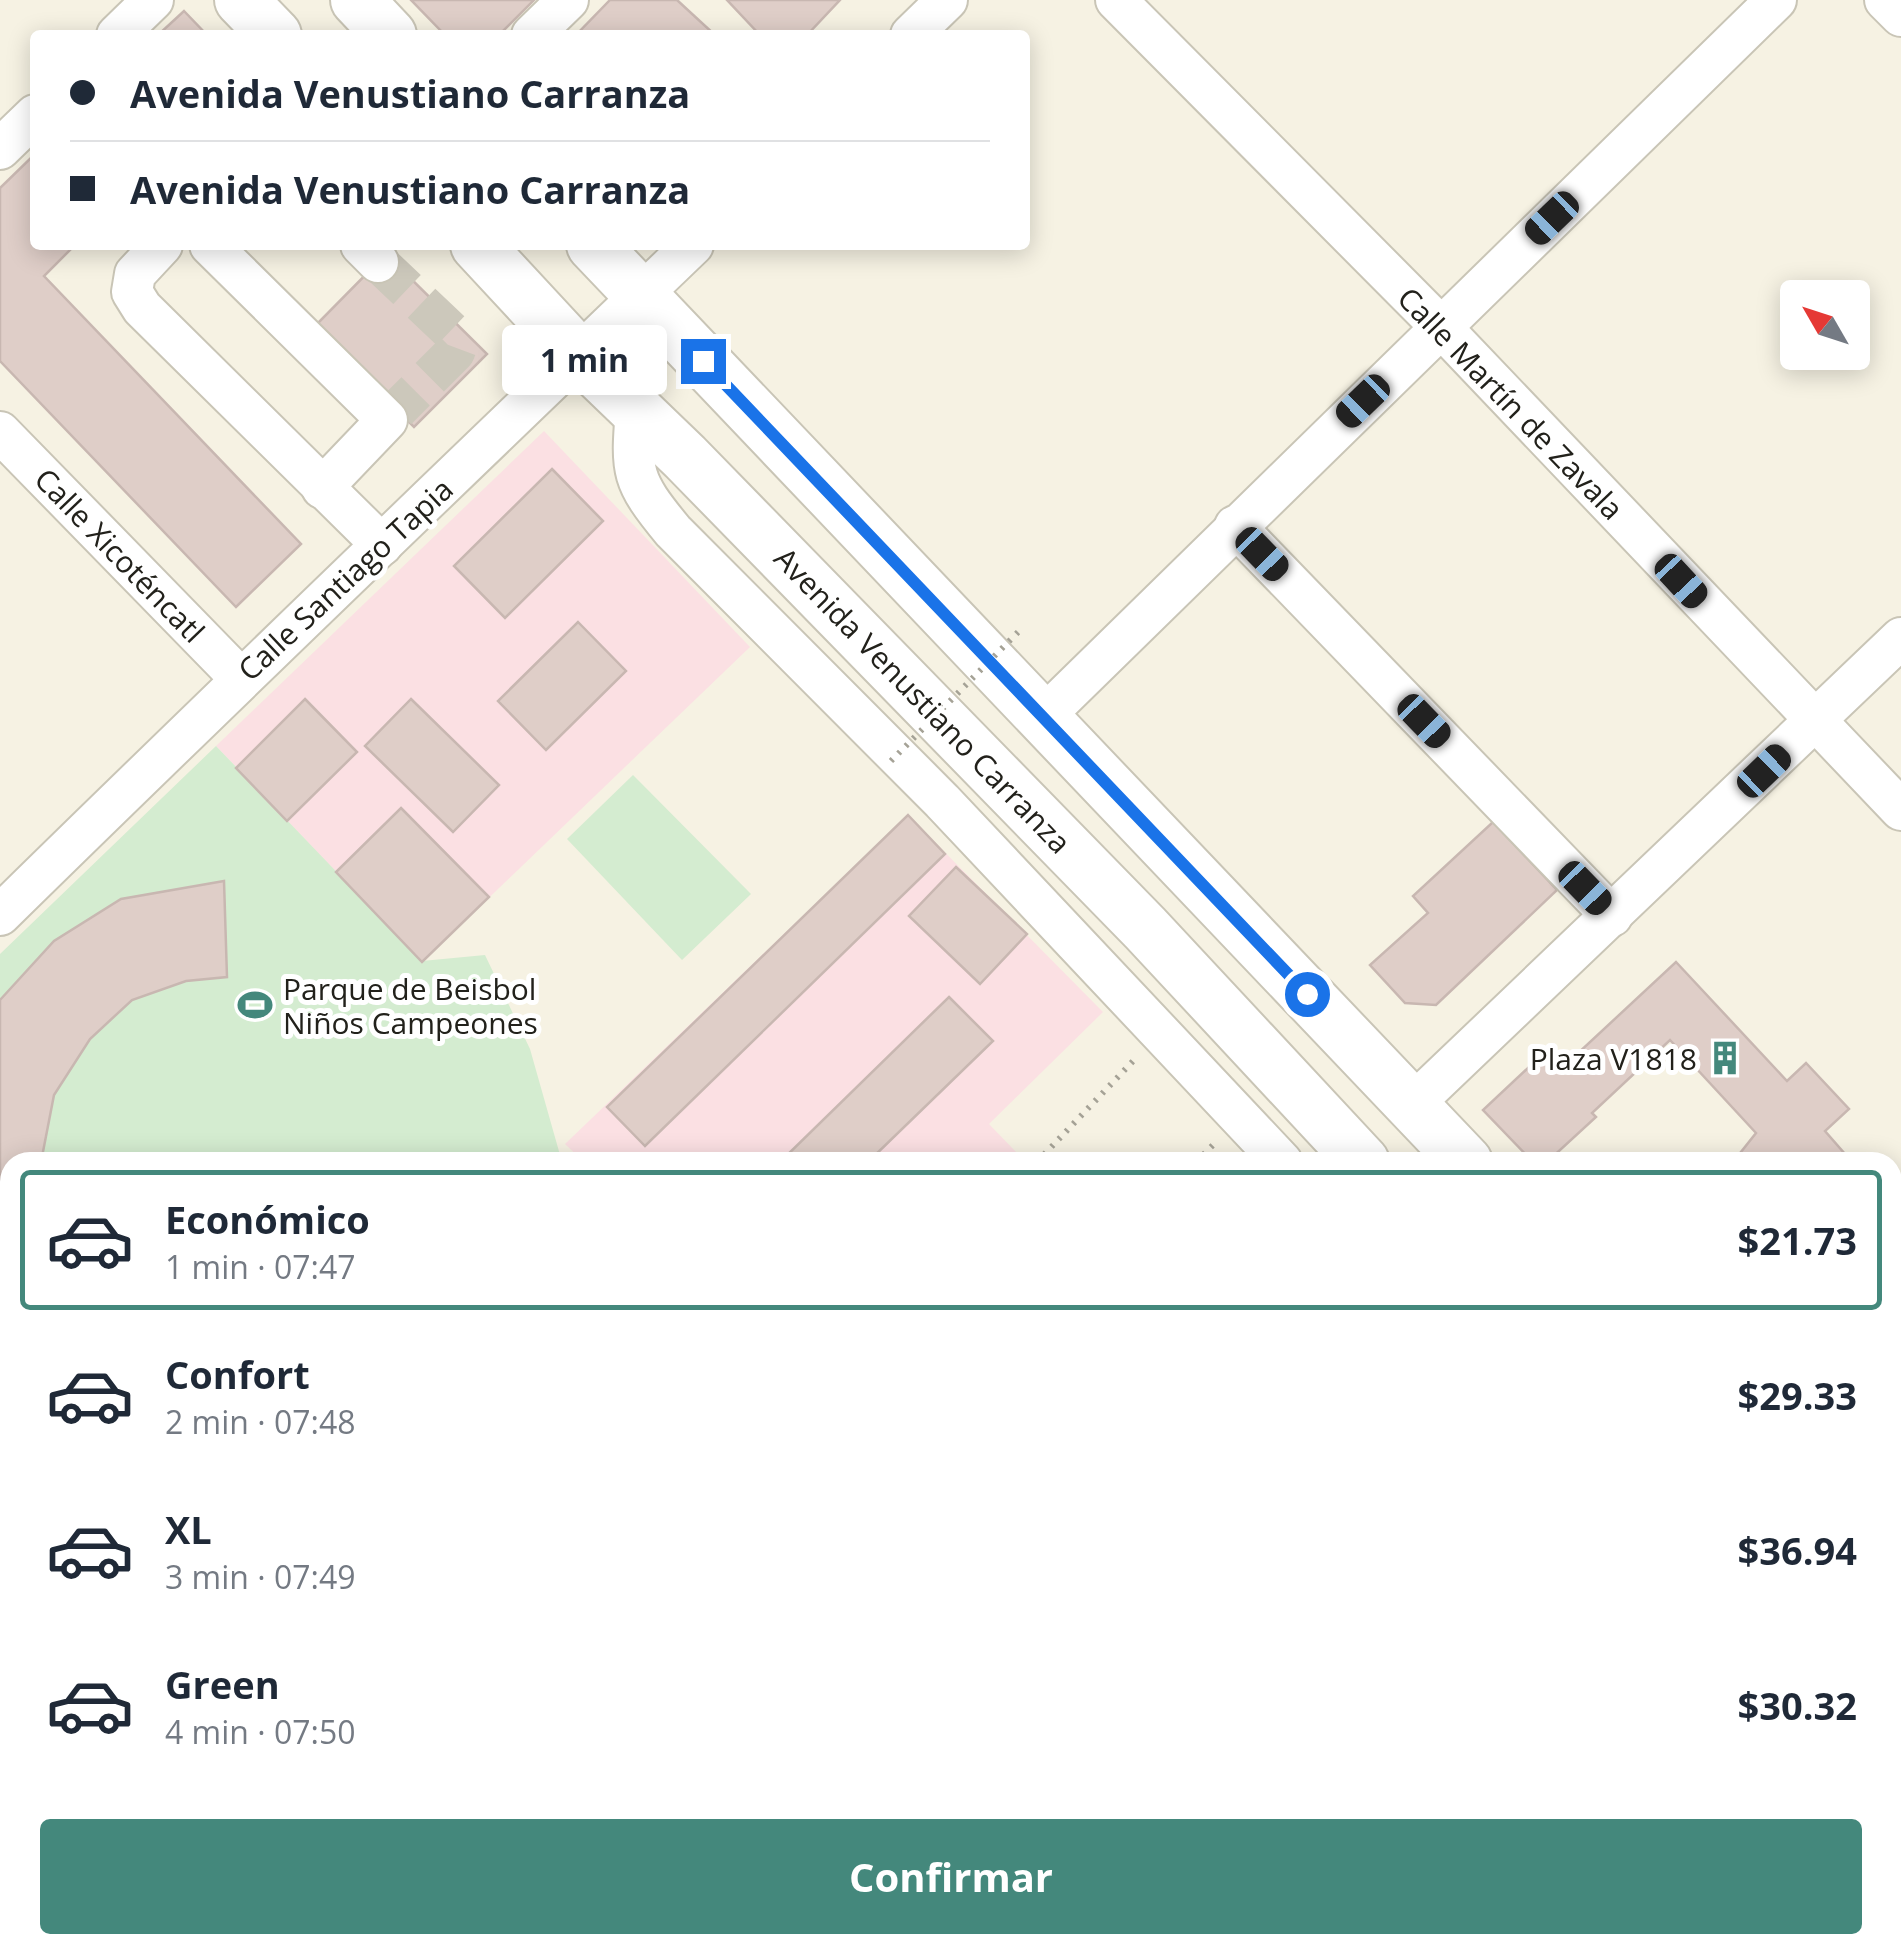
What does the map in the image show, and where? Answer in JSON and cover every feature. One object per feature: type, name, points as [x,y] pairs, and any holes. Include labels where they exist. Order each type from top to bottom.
[{"type":"main road","points":[[241,0],[271,30]]},
{"type":"main road","points":[[357,0],[385,30]]},
{"type":"main road","name":"Avenida Venustiano Carranza","points":[[482,250],[579,355],[636,408],[1092,872],[1354,1152]]},
{"type":"main road","points":[[598,250],[1457,1152]]},
{"type":"street","points":[[122,30],[153,0]]},
{"type":"street","points":[[537,30],[568,0]]},
{"type":"street","points":[[915,30],[947,0]]},
{"type":"street","name":"Calle Martín de Zavala","points":[[1116,0],[1440,326],[1901,810]]},
{"type":"street","points":[[1042,718],[1776,0]]},
{"type":"street","points":[[1886,0],[1901,16]]},
{"type":"street","points":[[0,149],[30,120]]},
{"type":"street","points":[[157,250],[135,274],[132,292],[142,308],[382,544]]},
{"type":"street","points":[[215,250],[392,415],[322,488]]},
{"type":"street","name":"Calle Santiago Tapia","points":[[0,916],[240,678],[688,250]]},
{"type":"street","points":[[636,408],[632,459],[642,494],[673,530],[942,800],[1273,1152]]},
{"type":"street","name":"Calle Xicoténcatl","points":[[0,432],[240,678]]},
{"type":"street","points":[[1236,526],[1612,916]]},
{"type":"street","points":[[1413,1104],[1901,638]]},
{"type":"path","points":[[891,761],[1021,629]]},
{"type":"path","points":[[1047,1152],[1160,1033]]},
{"type":"shaded area","points":[[544,431],[750,647],[422,962],[216,746]]},
{"type":"shaded area","points":[[908,815],[1103,1012],[989,1124],[1016,1152],[573,1152],[565,1144]]},
{"type":"green space","name":"Parque de Beisbol Niños Campeones","points":[[216,746],[422,961],[485,955],[530,1049],[559,1152],[0,1152],[0,954]]},
{"type":"green space","points":[[633,775],[751,894],[682,960],[567,839]]},
{"type":"building","points":[[411,0],[534,0],[504,30],[440,30]]},
{"type":"building","points":[[610,0],[677,0],[710,30],[581,30]]},
{"type":"building","points":[[727,0],[840,0],[812,30],[755,30]]},
{"type":"building","points":[[184,11],[202,30],[163,30]]},
{"type":"building","points":[[30,159],[30,250],[70,250],[44,276],[301,544],[236,607],[0,361],[0,188]]},
{"type":"building","points":[[386,254],[487,354],[414,427],[314,327]]},
{"type":"building","points":[[552,469],[603,521],[505,618],[454,566]]},
{"type":"building","points":[[578,622],[626,671],[546,750],[498,701]]},
{"type":"building","points":[[305,699],[357,752],[287,821],[236,768]]},
{"type":"building","points":[[411,699],[499,785],[453,832],[365,746]]},
{"type":"building","points":[[401,808],[489,897],[422,962],[336,872]]},
{"type":"building","points":[[908,815],[945,854],[645,1146],[607,1107]]},
{"type":"building","points":[[1493,822],[1557,890],[1436,1005],[1405,1003],[1370,965],[1428,913],[1413,896]]},
{"type":"building","points":[[956,867],[1027,934],[980,984],[909,916]]},
{"type":"building","points":[[224,881],[227,977],[186,981],[132,1000],[90,1039],[54,1095],[43,1152],[0,1152],[0,1000],[54,941],[121,899]]},
{"type":"building","name":"Plaza V1818","points":[[1676,962],[1787,1081],[1806,1063],[1849,1109],[1825,1131],[1843,1152],[1741,1152],[1756,1133],[1670,1040],[1592,1113],[1596,1117],[1558,1152],[1523,1152],[1483,1110],[1544,1053],[1560,1070]]},
{"type":"building","points":[[949,997],[993,1041],[878,1152],[790,1152]]},
{"type":"tunnel","points":[[378,262],[456,336],[458,344],[455,352],[397,410]]},
{"type":"place","name":"Parque de Beisbol Niños Campeones","points":[[255,1005]]},
{"type":"place","name":"Plaza V1818","points":[[1725,1058]]},
{"type":"route","points":[[703,361],[1307,994]]}]
